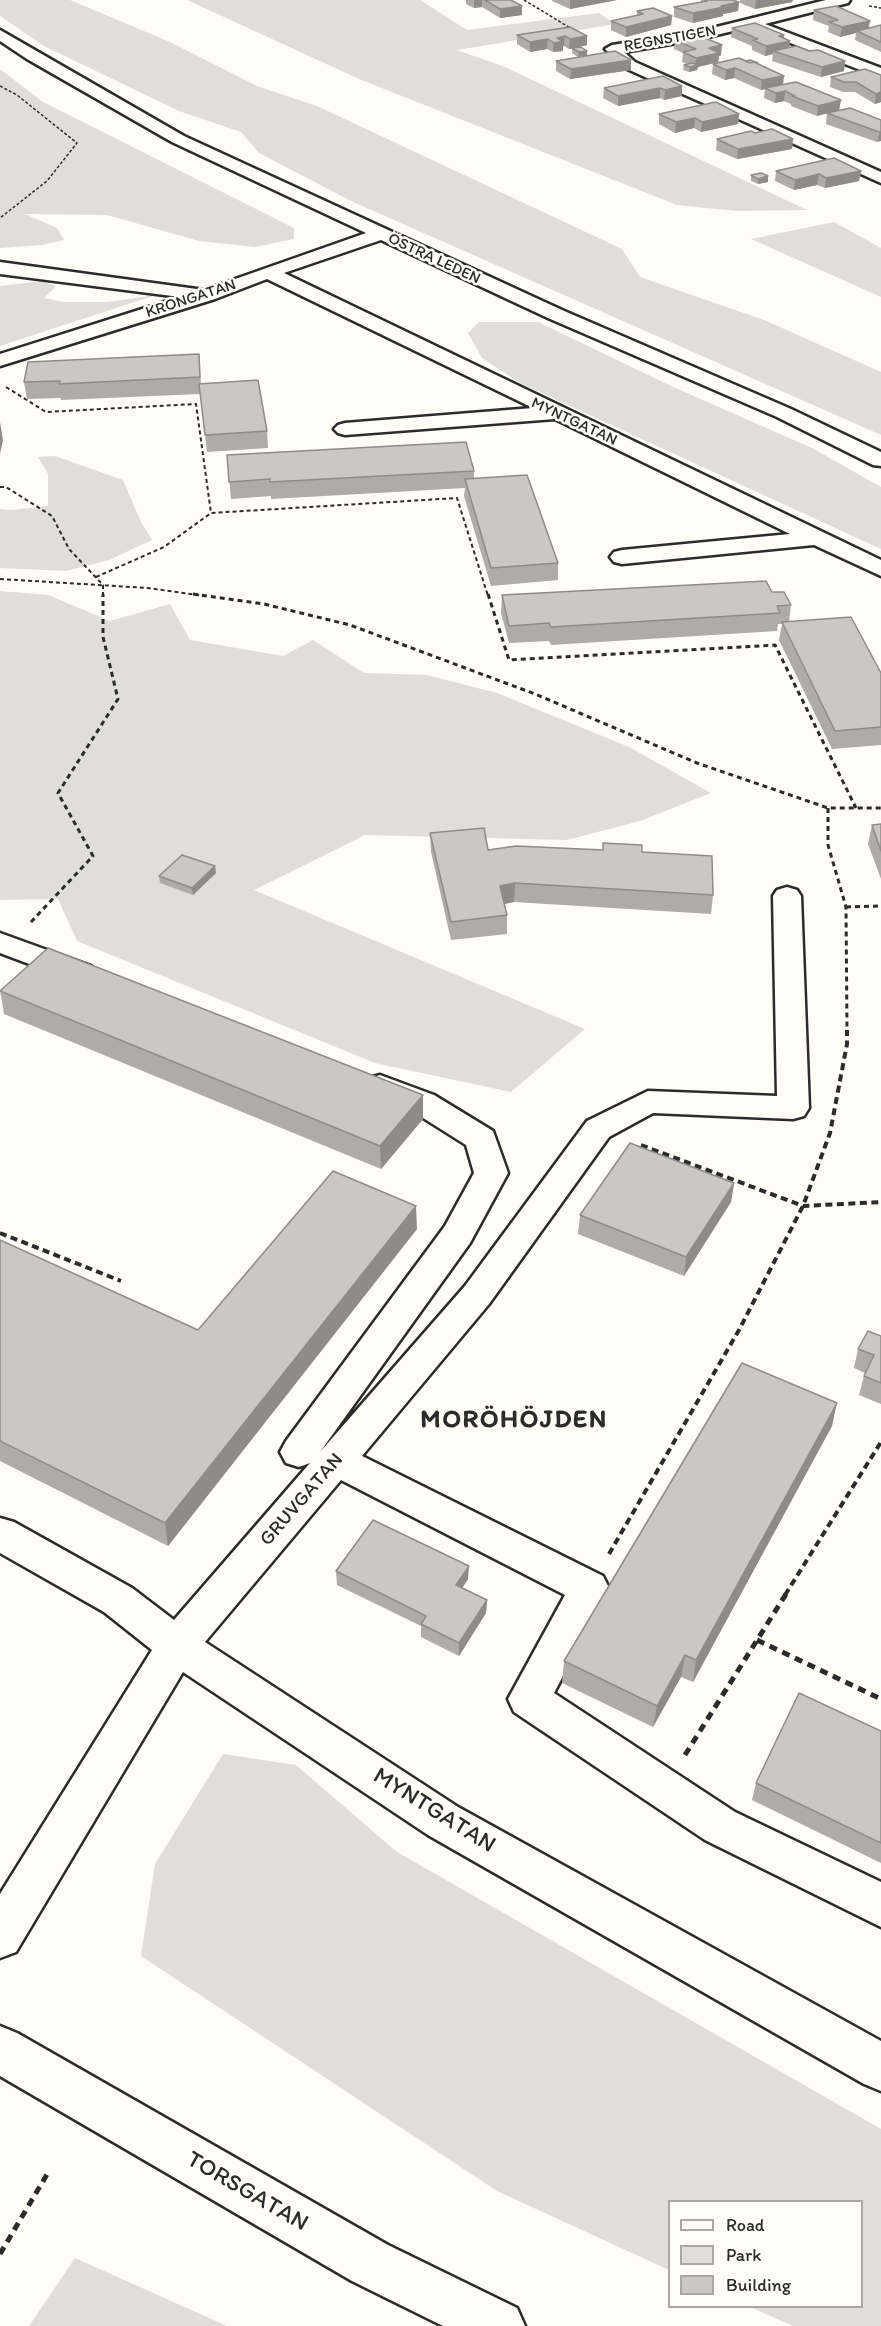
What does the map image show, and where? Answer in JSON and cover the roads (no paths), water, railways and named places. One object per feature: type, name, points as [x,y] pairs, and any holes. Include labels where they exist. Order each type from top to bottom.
[{"type":"street","name":"REGNSTIGEN","points":[[843,0],[750,23],[612,49],[630,65],[881,178]]},
{"type":"street","points":[[750,23],[881,73]]},
{"type":"street","name":"ÖSTRA LEDEN","points":[[0,34],[32,56],[178,139],[555,314],[784,413],[881,460]]},
{"type":"street","name":"KRONGATAN","points":[[0,360],[208,295],[381,234]]},
{"type":"street","points":[[0,268],[208,295]]},
{"type":"street","name":"MYNTGATAN","points":[[269,273],[881,569]]},
{"type":"street","points":[[345,429],[555,413]]},
{"type":"street","points":[[622,557],[818,538]]},
{"type":"street","name":"GRUVGATAN","points":[[0,1936],[177,1646],[318,1456],[430,1351],[477,1295],[598,1129],[648,1102],[793,1108],[787,896]]},
{"type":"street","points":[[3,954],[110,984]]},
{"type":"street","points":[[356,1077],[423,1102],[481,1139],[491,1173],[458,1234],[387,1332],[318,1456],[589,1588],[529,1699],[720,1826],[881,1905]]},
{"type":"street","points":[[387,1332],[430,1351]]},
{"type":"street","name":"MYNTGATAN","points":[[0,1534],[118,1600],[177,1646],[443,1821],[881,2067]]},
{"type":"street","name":"TORSGATAN","points":[[0,2050],[370,2263],[499,2326]]},
{"type":"district","name":"MORÖHÖJDEN","points":[[514,1420]]}]
